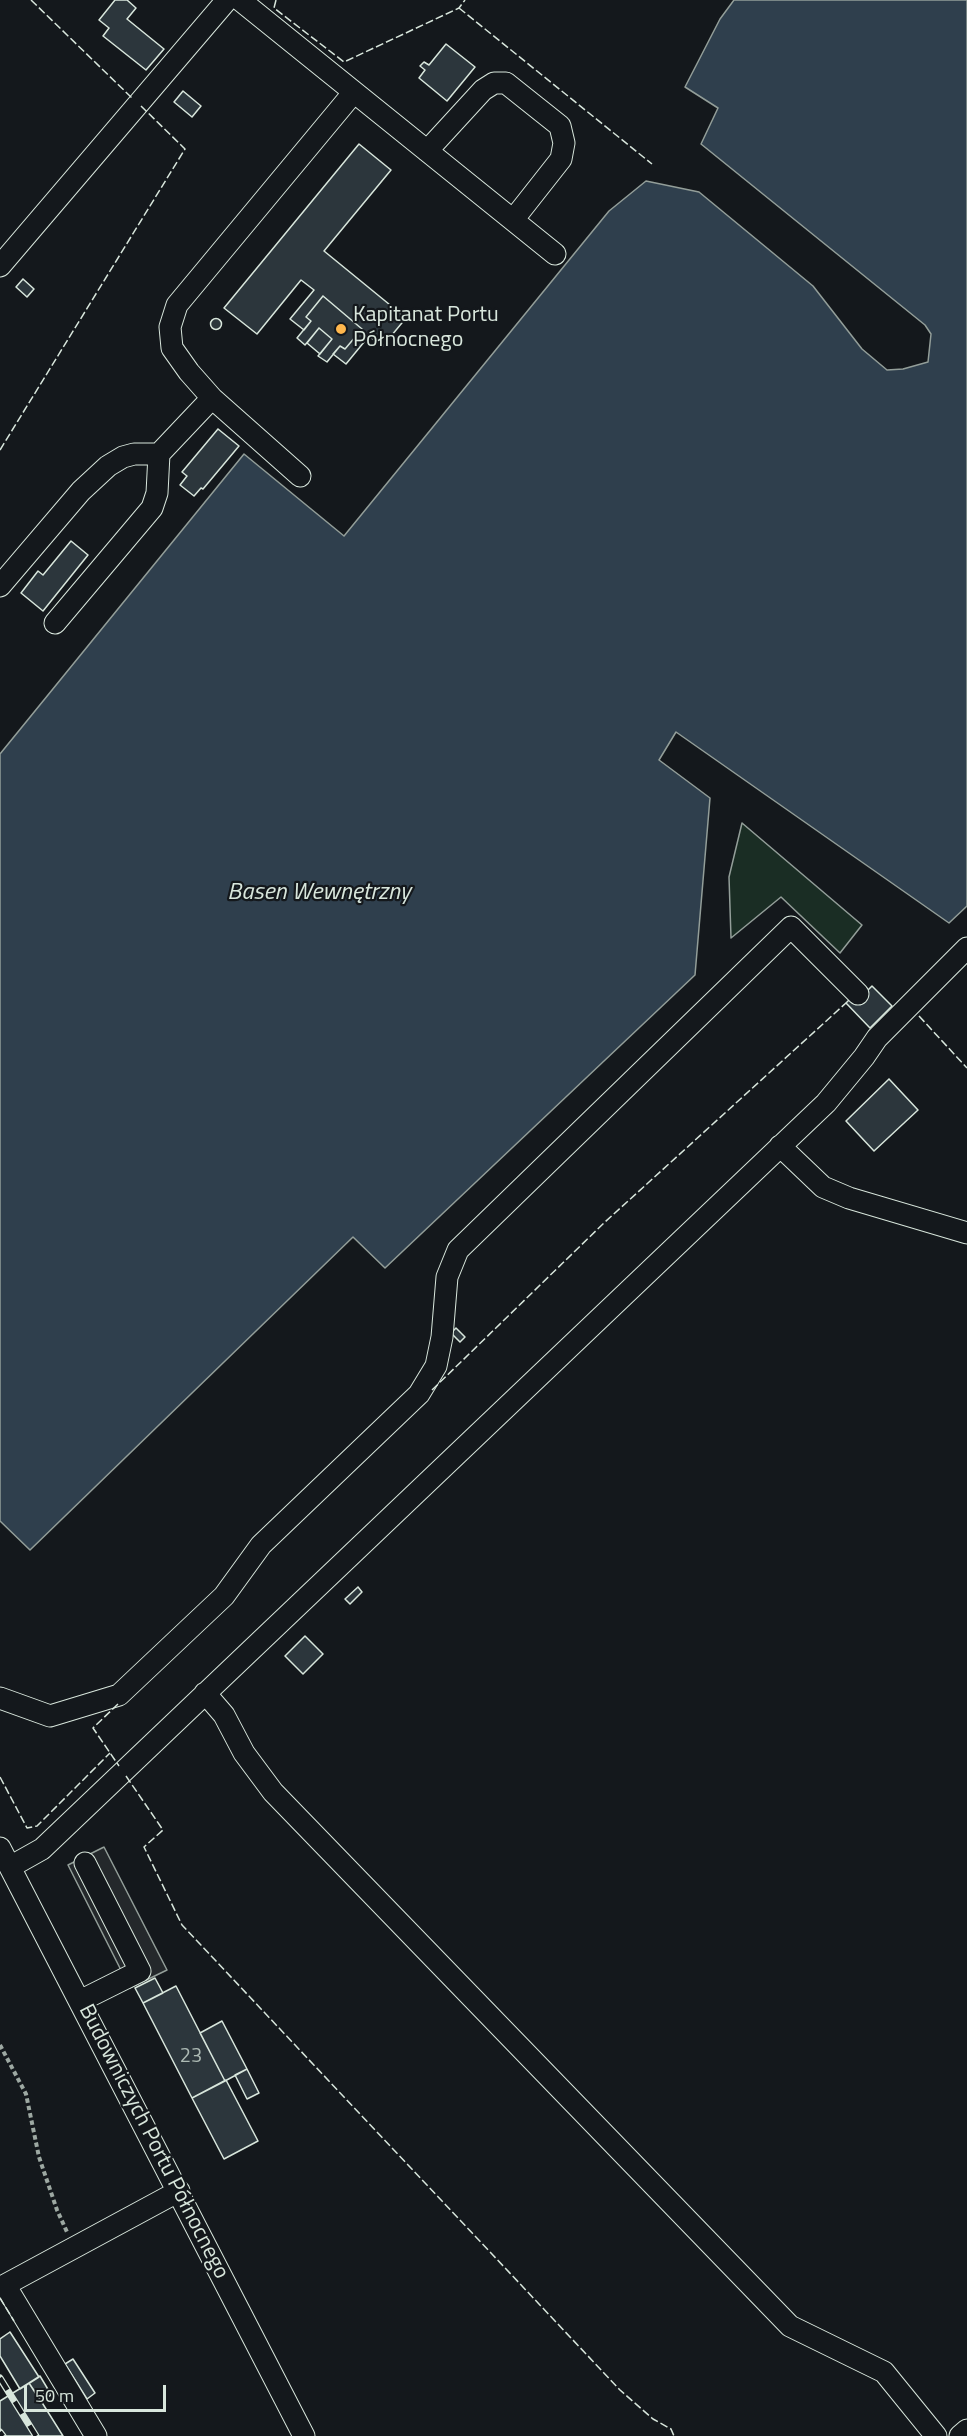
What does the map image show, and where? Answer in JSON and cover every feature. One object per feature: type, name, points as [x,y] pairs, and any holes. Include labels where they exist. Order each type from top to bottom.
[{"type":"street","points":[[0,266],[227,0]]},
{"type":"street","points":[[240,0],[555,254]]},
{"type":"street","points":[[427,151],[483,90],[494,83],[506,83],[560,126],[564,143],[561,159],[513,220]]},
{"type":"street","points":[[300,476],[212,398],[189,372],[172,348],[170,327],[177,305],[354,92]]},
{"type":"street","points":[[55,623],[152,508],[157,493],[159,454],[212,398]]},
{"type":"street","points":[[0,586],[81,491],[108,466],[123,457],[134,454],[159,454]]},
{"type":"street","points":[[0,1698],[50,1716],[119,1695],[224,1596],[261,1545],[419,1394],[436,1366],[442,1337],[447,1277],[458,1250],[791,927],[858,994]]},
{"type":"street","points":[[10,1867],[42,1849],[826,1103],[877,1038],[967,948]]},
{"type":"street","points":[[780,1146],[823,1187],[849,1198],[967,1233]]},
{"type":"street","points":[[206,1693],[224,1715],[244,1753],[273,1791],[790,2326],[884,2372],[936,2436]]},
{"type":"street","name":"Budowniczych Portu Północnego","points":[[0,1848],[304,2436]]},
{"type":"street","points":[[80,2001],[140,1971],[86,1863]]},
{"type":"street","points":[[96,2436],[2,2281],[74,2248],[179,2191]]},
{"type":"street","points":[[960,2436],[967,2430]]},
{"type":"path","points":[[0,2045],[26,2094],[39,2157],[57,2210],[74,2248]]},
{"type":"green space","points":[[742,823],[862,925],[840,953],[781,897],[731,938],[729,877]]},
{"type":"shaded area","points":[[104,1847],[167,1970],[130,1988],[68,1865]]},
{"type":"water","name":"Basen Wewnętrzny","points":[[734,0],[967,0],[967,906],[949,923],[676,732],[659,760],[710,798],[695,975],[385,1268],[353,1237],[30,1550],[0,1521],[0,754],[244,454],[344,536],[609,211],[646,181],[699,192],[813,286],[862,349],[887,370],[903,369],[928,362],[931,334],[925,325],[701,144],[718,108],[685,87],[720,19]]},
{"type":"building","points":[[115,0],[127,0],[136,8],[127,19],[164,49],[146,70],[103,36],[109,28],[99,20]]},
{"type":"building","points":[[446,44],[475,67],[447,101],[419,78],[425,70],[420,66],[424,62],[429,65]]},
{"type":"building","points":[[183,91],[201,106],[192,117],[174,102]]},
{"type":"building","points":[[359,144],[391,170],[324,251],[406,318],[382,347],[369,336],[346,364],[333,354],[340,346],[345,349],[362,329],[323,296],[306,317],[311,321],[304,330],[290,319],[314,290],[301,280],[257,334],[224,308]]},
{"type":"building","points":[[23,279],[34,289],[27,297],[16,287]]},
{"type":"building","name":"Kapitanat Portu Północnego","points":[[323,296],[362,329],[345,349],[340,346],[327,362],[318,356],[332,339],[319,328],[305,345],[297,338],[311,321],[306,317]]},
{"type":"building","points":[[216,318],[222,324],[216,330],[210,324]]},
{"type":"building","points":[[319,328],[332,339],[320,354],[307,343]]},
{"type":"building","points":[[218,429],[239,446],[203,489],[201,488],[194,496],[180,485],[187,476],[182,472]]},
{"type":"building","points":[[71,541],[88,555],[43,611],[21,593],[38,571],[43,575]]},
{"type":"building","points":[[872,986],[892,1006],[870,1028],[846,1003],[851,998],[856,1002]]},
{"type":"building","points":[[889,1079],[918,1110],[874,1151],[846,1121]]},
{"type":"building","points":[[456,1328],[465,1337],[460,1342],[451,1333]]},
{"type":"building","points":[[358,1587],[362,1592],[350,1604],[345,1599]]},
{"type":"building","points":[[305,1636],[323,1654],[303,1674],[285,1656]]},
{"type":"building","points":[[155,1978],[163,1993],[143,2003],[135,1988]]},
{"type":"building","points":[[176,1986],[225,2081],[192,2098],[143,2003]]},
{"type":"building","points":[[222,2021],[247,2069],[225,2081],[200,2033]]},
{"type":"building","points":[[247,2069],[259,2093],[247,2099],[235,2075]]},
{"type":"building","points":[[226,2080],[258,2141],[224,2159],[192,2098]]},
{"type":"building","points":[[10,2332],[39,2377],[20,2389],[0,2356],[0,2339]]},
{"type":"building","points":[[73,2359],[95,2393],[87,2399],[65,2364]]},
{"type":"building","points":[[40,2376],[49,2391],[38,2397],[29,2383]]},
{"type":"building","points":[[29,2383],[63,2436],[0,2436],[0,2401]]},
{"type":"building","points":[[49,2391],[51,2395],[41,2401],[38,2397]]},
{"type":"railway","points":[[0,2378],[36,2436]]},
{"type":"railway","points":[[0,2432],[3,2436]]},
{"type":"fence","points":[[31,0],[132,98]]},
{"type":"fence","points":[[276,0],[274,8],[344,62],[459,8],[465,0]]},
{"type":"fence","points":[[459,8],[652,164]]},
{"type":"fence","points":[[0,450],[185,149],[141,106]]},
{"type":"fence","points":[[432,1390],[605,1222],[846,1003]]},
{"type":"fence","points":[[919,1016],[967,1068]]},
{"type":"fence","points":[[118,1704],[93,1728],[119,1766]]},
{"type":"fence","points":[[0,1777],[27,1828],[37,1826],[110,1753]]},
{"type":"fence","points":[[126,1776],[163,1830],[144,1847],[182,1925],[620,2390],[653,2419],[671,2429],[674,2436]]},
{"type":"fence","points":[[0,2298],[14,2321]]},
{"type":"place","name":"Kapitanat Portu Północnego","points":[[341,329]]}]
